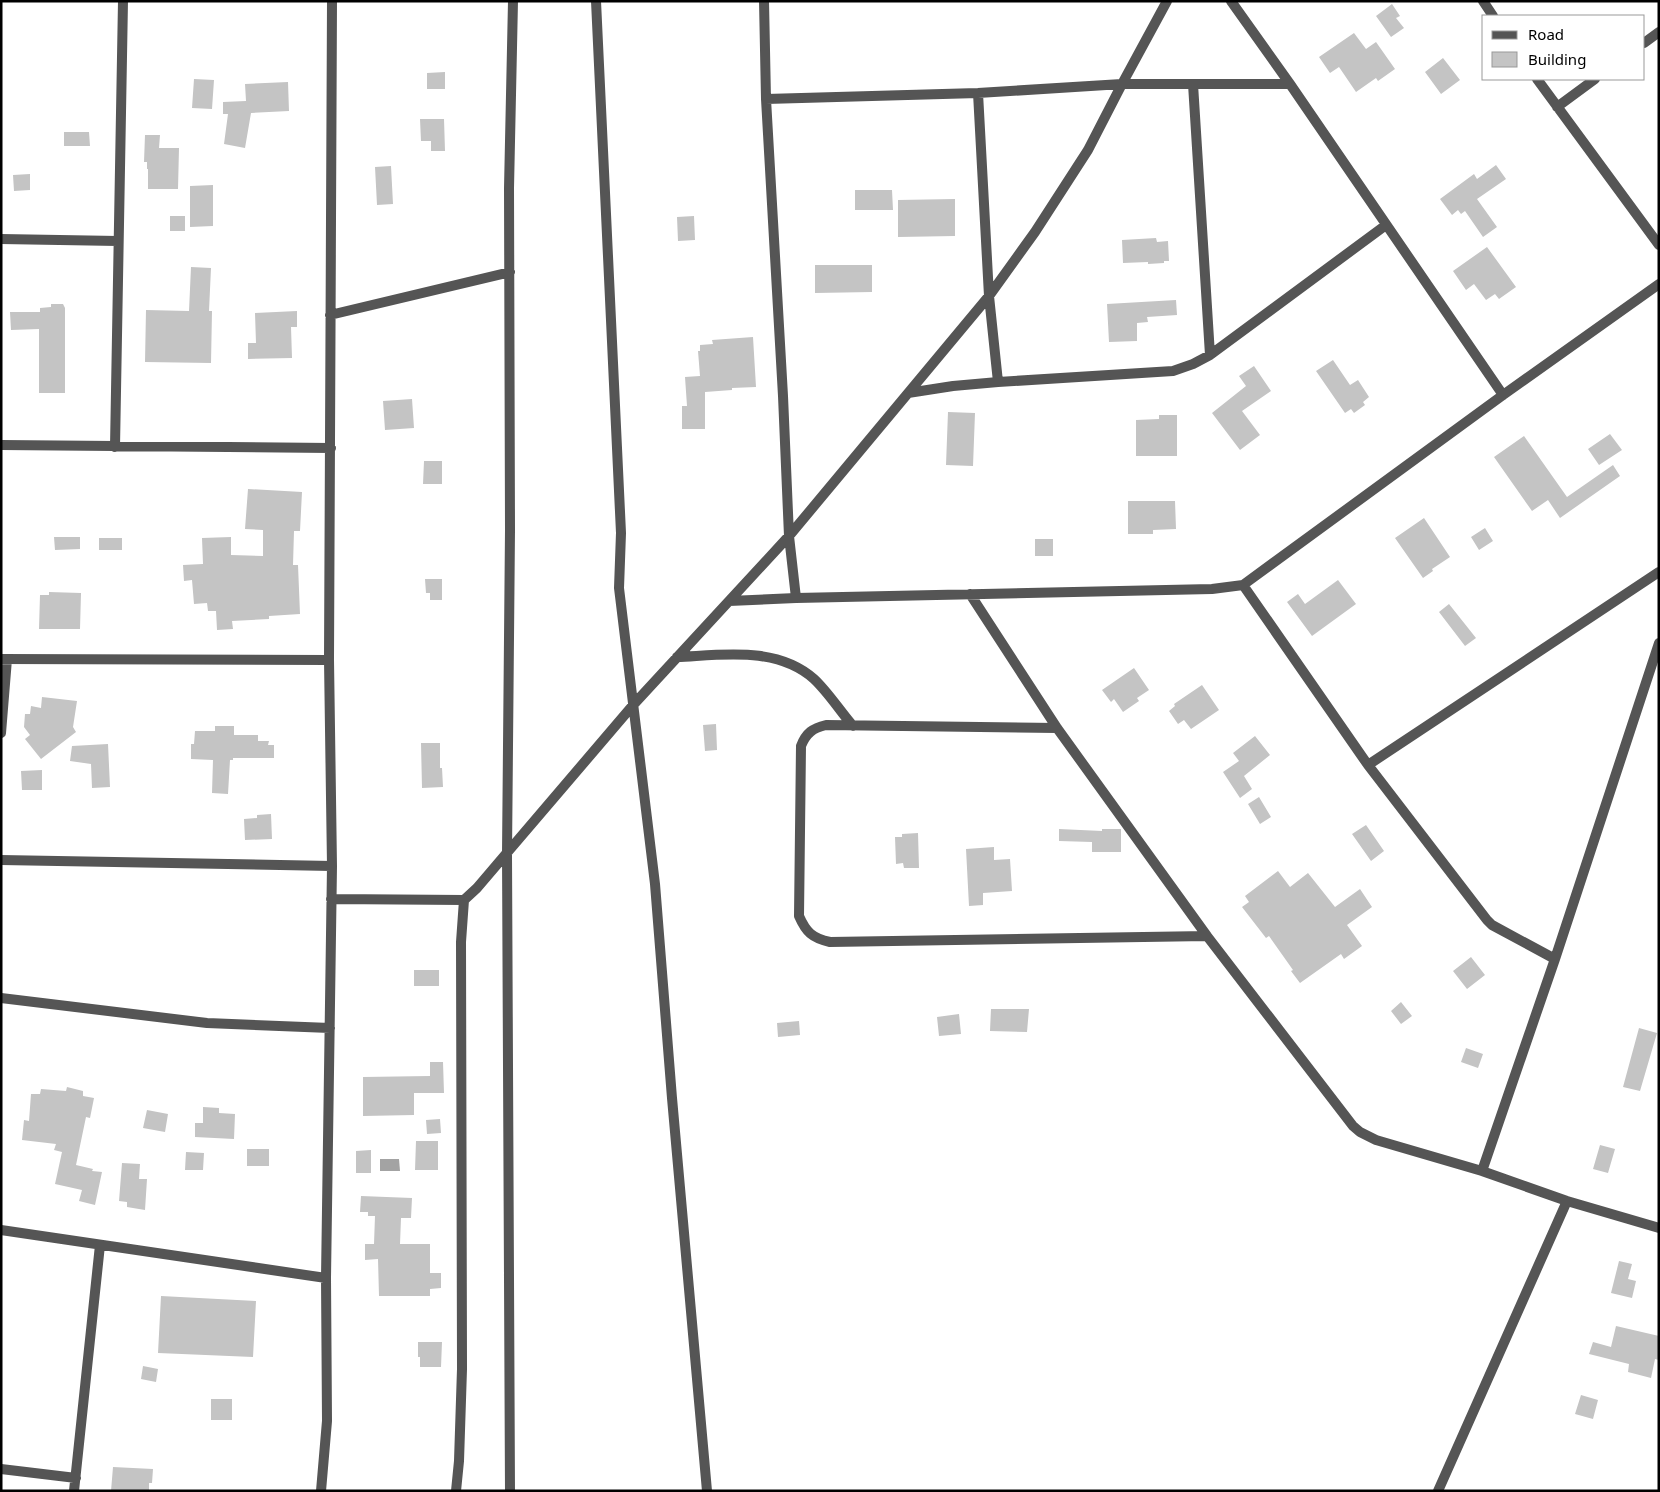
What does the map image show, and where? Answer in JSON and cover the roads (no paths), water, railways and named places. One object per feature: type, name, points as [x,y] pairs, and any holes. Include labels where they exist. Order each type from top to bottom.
[{"type":"street","points":[[115,447],[123,1]]},
{"type":"street","points":[[321,1491],[327,1421],[326,1278],[332,866],[329,660],[332,1]]},
{"type":"street","points":[[510,1491],[507,854],[509,188],[513,1]]},
{"type":"street","points":[[596,1],[621,533],[619,588],[656,884],[670,1080],[707,1491]]},
{"type":"street","points":[[764,1],[766,99],[784,396],[789,536],[796,598]]},
{"type":"street","points":[[456,1491],[459,1461],[462,1369],[461,942],[464,900],[507,854],[634,704],[789,536],[989,296],[1035,232],[1088,150],[1168,1]]},
{"type":"street","points":[[1231,1],[1503,395]]},
{"type":"street","points":[[1483,1],[1492,15]]},
{"type":"street","points":[[1645,42],[1659,32]]},
{"type":"street","points":[[1538,80],[1659,245]]},
{"type":"street","points":[[1557,107],[1594,80]]},
{"type":"street","points":[[766,99],[978,93],[1122,84],[1290,84]]},
{"type":"street","points":[[1193,84],[1210,355]]},
{"type":"street","points":[[978,93],[989,296],[998,382]]},
{"type":"street","points":[[908,393],[998,382],[1173,371],[1210,355],[1386,225]]},
{"type":"street","points":[[1,239],[118,241]]},
{"type":"street","points":[[330,315],[510,272]]},
{"type":"street","points":[[729,601],[1212,589],[1243,585],[1503,395],[1659,284]]},
{"type":"street","points":[[1,445],[331,448]]},
{"type":"street","points":[[1368,765],[1659,572]]},
{"type":"street","points":[[1243,585],[1368,765],[1489,923],[1555,959]]},
{"type":"street","points":[[970,594],[1057,728],[1207,936],[1346,1120],[1360,1132],[1376,1140],[1482,1171],[1567,1201],[1659,1228]]},
{"type":"street","points":[[1482,1171],[1555,959],[1659,643]]},
{"type":"street","points":[[678,657],[762,656],[784,662],[806,673],[815,680],[853,726]]},
{"type":"street","points":[[1,734],[4,659],[329,660]]},
{"type":"street","points":[[1057,728],[826,725],[810,731],[804,738],[801,746],[799,916],[804,926],[818,940],[830,942],[1207,936]]},
{"type":"street","points":[[1,860],[332,866]]},
{"type":"street","points":[[331,898],[464,900]]},
{"type":"street","points":[[1,998],[207,1023],[330,1028]]},
{"type":"street","points":[[1438,1491],[1567,1201]]},
{"type":"street","points":[[1,1230],[326,1278]]},
{"type":"street","points":[[74,1491],[100,1245]]},
{"type":"street","points":[[1,1469],[76,1478]]}]
